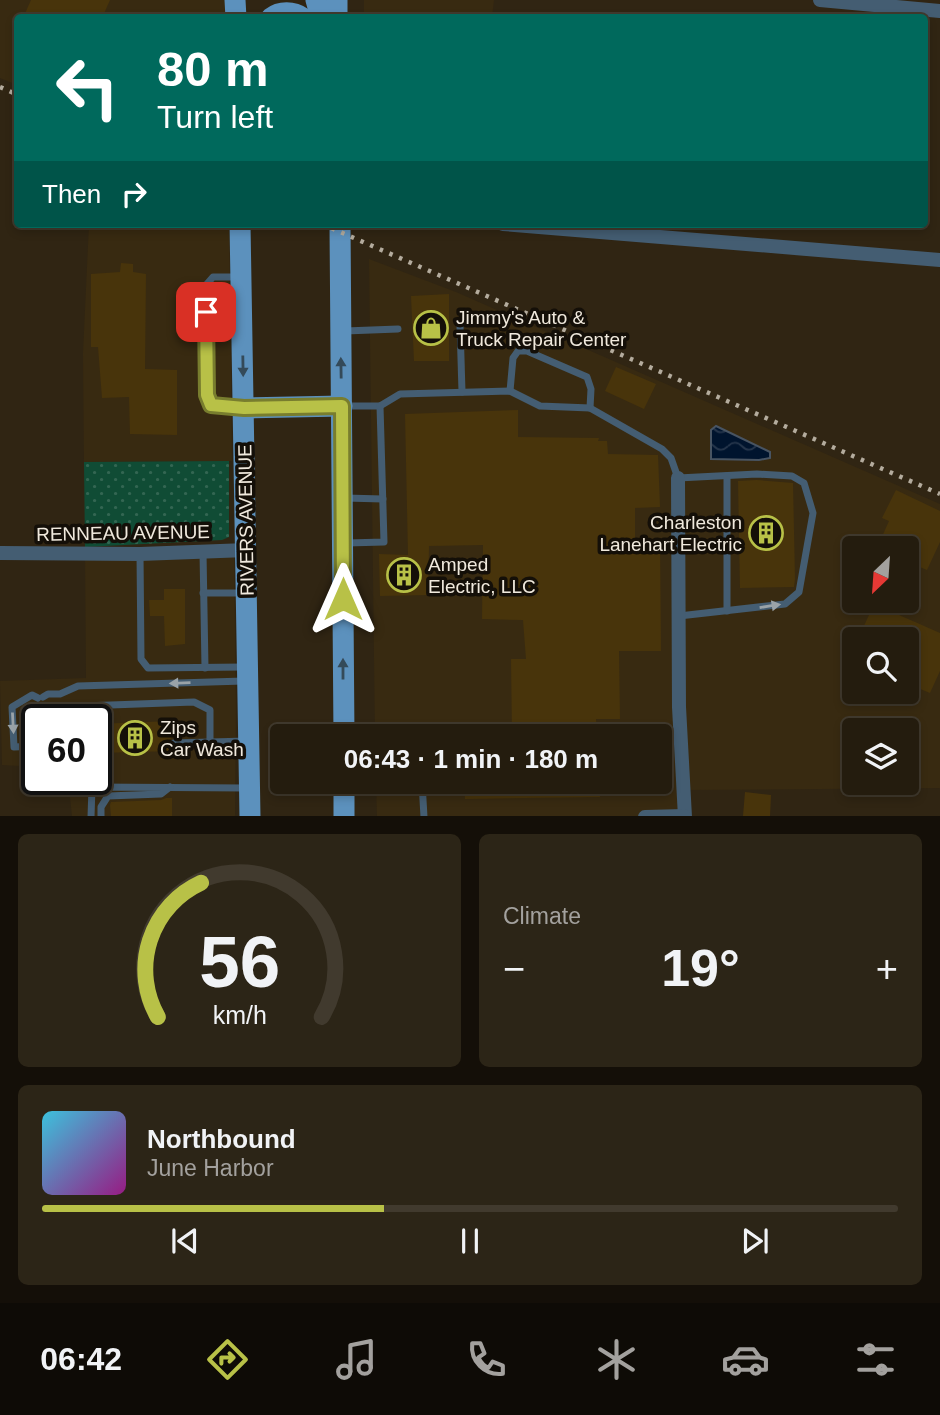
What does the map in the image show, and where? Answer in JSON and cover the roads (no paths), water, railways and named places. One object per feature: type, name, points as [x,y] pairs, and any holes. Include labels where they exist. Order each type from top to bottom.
[{"type":"main road","points":[[276,14],[296,14]]},
{"type":"main road","name":"RIVERS AVENUE","points":[[240,228],[250,816]]},
{"type":"main road","points":[[340,228],[344,724]]},
{"type":"main road","points":[[244,408],[342,406]]},
{"type":"main road","points":[[344,794],[344,816]]},
{"type":"street","points":[[829,0],[940,11]]},
{"type":"street","points":[[552,228],[940,260]]},
{"type":"street","points":[[678,478],[679,707],[684,816]]},
{"type":"street","name":"RENNEAU AVENUE","points":[[0,553],[140,554],[247,550]]},
{"type":"lane","points":[[241,277],[213,277],[206,285],[207,395],[211,405],[244,408]]},
{"type":"lane","points":[[460,325],[462,392]]},
{"type":"lane","points":[[341,331],[398,328]]},
{"type":"lane","points":[[510,391],[513,358],[518,351],[527,351],[587,377],[591,389],[590,408]]},
{"type":"lane","points":[[342,406],[380,406],[400,394],[510,391],[540,405],[590,408],[662,449],[670,458],[678,478],[757,474],[792,476],[804,483],[813,513],[799,592],[785,604],[678,616]]},
{"type":"lane","points":[[342,544],[384,542],[380,406]]},
{"type":"lane","points":[[727,475],[727,611]]},
{"type":"lane","points":[[342,498],[383,499]]},
{"type":"lane","points":[[202,552],[205,668]]},
{"type":"lane","points":[[140,554],[141,659],[148,668],[205,668],[248,674]]},
{"type":"lane","points":[[203,593],[247,593]]},
{"type":"lane","points":[[21,747],[15,747],[12,707],[40,694],[60,694],[78,686],[248,674]]},
{"type":"lane","points":[[112,705],[194,702],[210,710],[210,742]]},
{"type":"lane","points":[[174,743],[249,741]]},
{"type":"lane","points":[[101,816],[101,807],[108,796],[161,794],[170,786]]},
{"type":"lane","points":[[91,816],[92,787],[250,788]]},
{"type":"lane","points":[[423,794],[424,816]]},
{"type":"water","points":[[716,426],[770,452],[770,458],[711,459],[711,430]]},
{"type":"railway","points":[[0,87],[14,93]]},
{"type":"railway","points":[[331,228],[940,494]]},
{"type":"place","name":"Jimmy's Auto & Truck Repair Center","points":[[431,328]]},
{"type":"place","name":"Charleston Lanehart Electric","points":[[766,533]]},
{"type":"place","name":"Amped Electric, LLC","points":[[404,575]]},
{"type":"place","name":"Zips Car Wash","points":[[135,738]]}]
